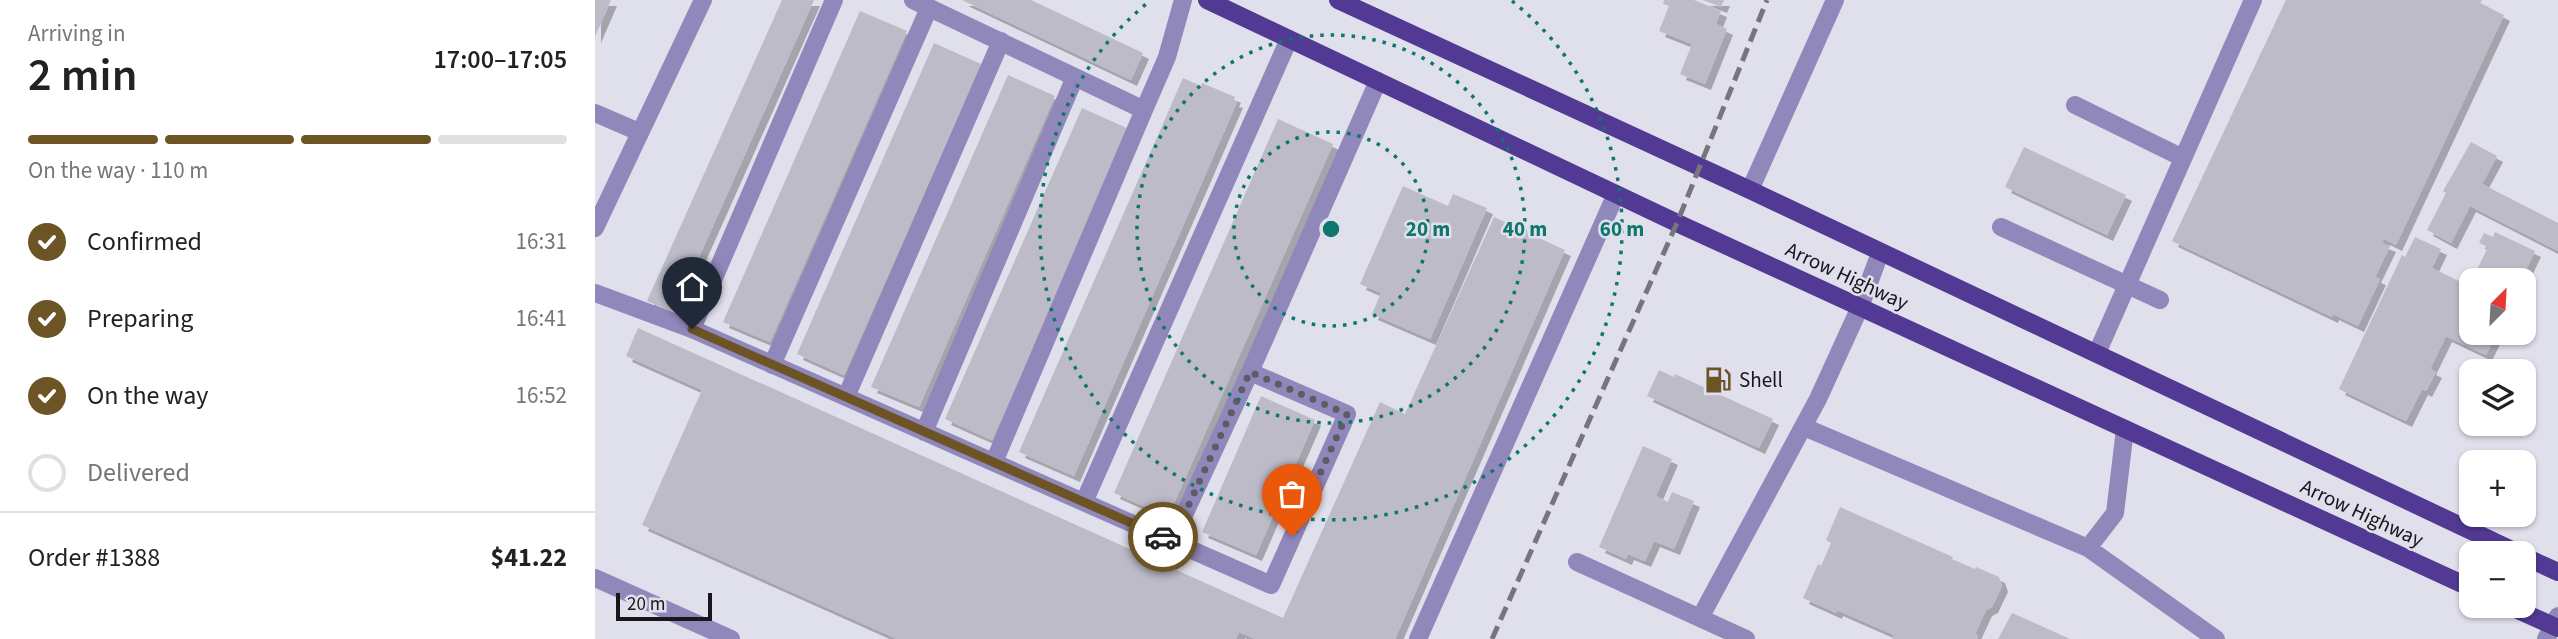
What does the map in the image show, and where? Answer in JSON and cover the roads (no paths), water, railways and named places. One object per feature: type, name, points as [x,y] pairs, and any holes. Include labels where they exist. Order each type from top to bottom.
[{"type":"main road","name":"Arrow Highway","points":[[1207,0],[1616,194],[2459,582]]},
{"type":"main road","name":"Arrow Highway","points":[[1338,0],[1750,190],[2493,541]]},
{"type":"main road","points":[[2536,561],[2558,572]]},
{"type":"main road","points":[[2535,618],[2554,627]]},
{"type":"street","points":[[595,228],[703,0]]},
{"type":"street","points":[[692,329],[834,0]]},
{"type":"street","points":[[994,462],[1167,57],[1183,0]]},
{"type":"street","points":[[1750,190],[1835,0]]},
{"type":"street","points":[[2097,353],[2253,0]]},
{"type":"street","points":[[772,365],[921,4],[1144,110]]},
{"type":"street","points":[[1084,502],[1289,39]]},
{"type":"street","points":[[846,397],[1001,41]]},
{"type":"street","points":[[924,432],[1075,76]]},
{"type":"street","points":[[1172,541],[1250,372],[1378,81]]},
{"type":"street","points":[[2075,105],[2183,158]]},
{"type":"street","points":[[595,113],[639,132]]},
{"type":"street","points":[[1418,639],[1616,194]]},
{"type":"street","points":[[2001,227],[2160,300]]},
{"type":"street","points":[[1700,618],[1804,427],[1860,307],[1881,253]]},
{"type":"street","points":[[595,293],[692,329],[1271,585],[1347,414],[1250,372]]},
{"type":"street","points":[[1804,427],[2088,548],[2216,639]]},
{"type":"street","points":[[2088,548],[2115,513],[2125,429]]},
{"type":"street","points":[[1577,562],[1746,639]]},
{"type":"street","points":[[595,578],[731,639]]},
{"type":"railway","points":[[1492,639],[1677,223],[1767,0]]},
{"type":"place","name":"Shell","points":[[1718,380]]}]
